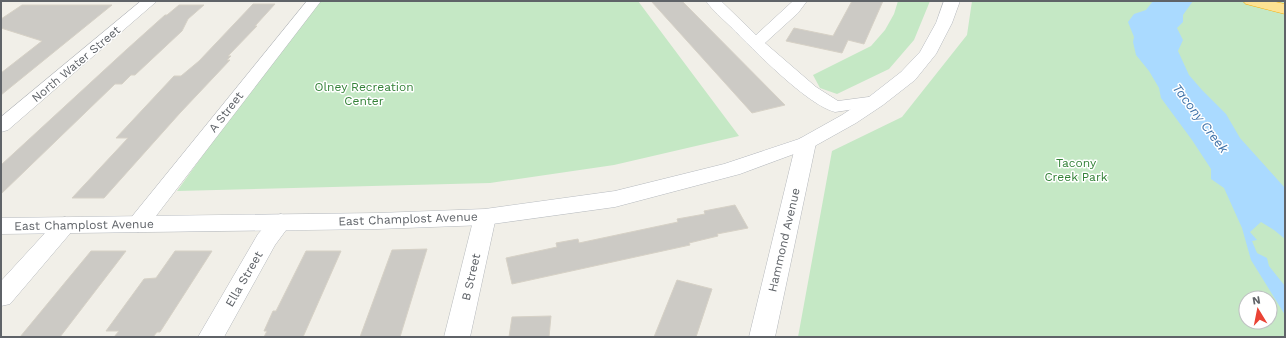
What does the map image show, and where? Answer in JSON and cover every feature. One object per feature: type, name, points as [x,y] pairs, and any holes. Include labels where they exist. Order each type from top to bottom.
[{"type":"highway","points":[[1251,1],[1285,8]]},
{"type":"street","name":"North Water Street","points":[[1,126],[150,1]]},
{"type":"street","name":"A Street","points":[[138,224],[314,1]]},
{"type":"street","points":[[714,1],[756,43],[810,91],[835,107],[876,101]]},
{"type":"street","points":[[756,43],[793,10],[800,1]]},
{"type":"street","name":"East Champlost Avenue","points":[[1,226],[378,222],[485,217],[615,199],[662,188],[732,169],[806,143],[849,119],[876,101],[908,76],[927,54],[944,23],[952,1]]},
{"type":"street","name":"Hammond Avenue","points":[[762,337],[806,143]]},
{"type":"street","name":"B Street","points":[[457,337],[485,217]]},
{"type":"street","name":"Ella Street","points":[[211,337],[266,240],[280,222]]},
{"type":"street","points":[[1,296],[65,225]]},
{"type":"green space","name":"Olney Recreation Center","points":[[314,1],[638,1],[739,136],[614,165],[490,183],[177,191]]},
{"type":"green space","points":[[898,1],[930,1],[914,40],[889,69],[837,94],[820,88],[813,75],[871,46],[885,30],[894,14]]},
{"type":"green space","name":"Tacony Creek Park","points":[[972,1],[1285,1],[1285,337],[798,337],[832,151],[902,117],[967,35]]},
{"type":"water","name":"Tacony Creek","points":[[1153,1],[1193,1],[1183,15],[1183,22],[1177,28],[1183,40],[1178,51],[1189,75],[1226,114],[1240,138],[1285,188],[1285,239],[1261,222],[1250,232],[1257,240],[1252,241],[1257,253],[1267,258],[1269,266],[1285,286],[1285,315],[1278,304],[1278,290],[1270,290],[1251,260],[1242,228],[1224,188],[1211,179],[1211,169],[1161,98],[1159,88],[1149,71],[1136,55],[1133,42],[1134,37],[1128,22],[1134,14],[1146,10]]},
{"type":"building","points":[[651,1],[682,1],[785,105],[752,113]]},
{"type":"building","points":[[852,1],[883,1],[864,44],[848,40],[842,53],[786,41],[794,28],[833,36]]},
{"type":"building","points":[[253,4],[275,4],[255,26],[257,26],[228,56],[231,56],[227,60],[230,60],[104,198],[72,198],[128,138],[116,138],[174,76],[181,76],[199,61]]},
{"type":"building","points":[[22,5],[112,5],[1,95],[1,73],[42,41],[1,28],[1,19]]},
{"type":"building","points":[[179,5],[204,5],[188,19],[182,31],[135,75],[131,75],[122,84],[115,84],[1,194],[1,165],[126,50],[165,15]]},
{"type":"building","points":[[735,205],[748,228],[717,234],[718,236],[689,243],[690,245],[512,284],[506,258],[557,247],[556,243],[578,239],[579,243],[678,222],[677,219],[705,214],[704,211]]},
{"type":"building","points":[[427,249],[400,337],[360,337],[392,250]]},
{"type":"building","points":[[91,251],[126,251],[60,337],[20,337]]},
{"type":"building","points":[[175,251],[212,251],[160,332],[157,332],[153,337],[114,337],[119,331],[106,331],[144,279],[156,278]]},
{"type":"building","points":[[306,251],[341,251],[303,337],[264,337],[267,331],[264,331],[273,311],[276,311]]},
{"type":"building","points":[[677,280],[712,289],[696,337],[654,337]]},
{"type":"building","points":[[551,316],[549,337],[509,337],[512,317]]}]
